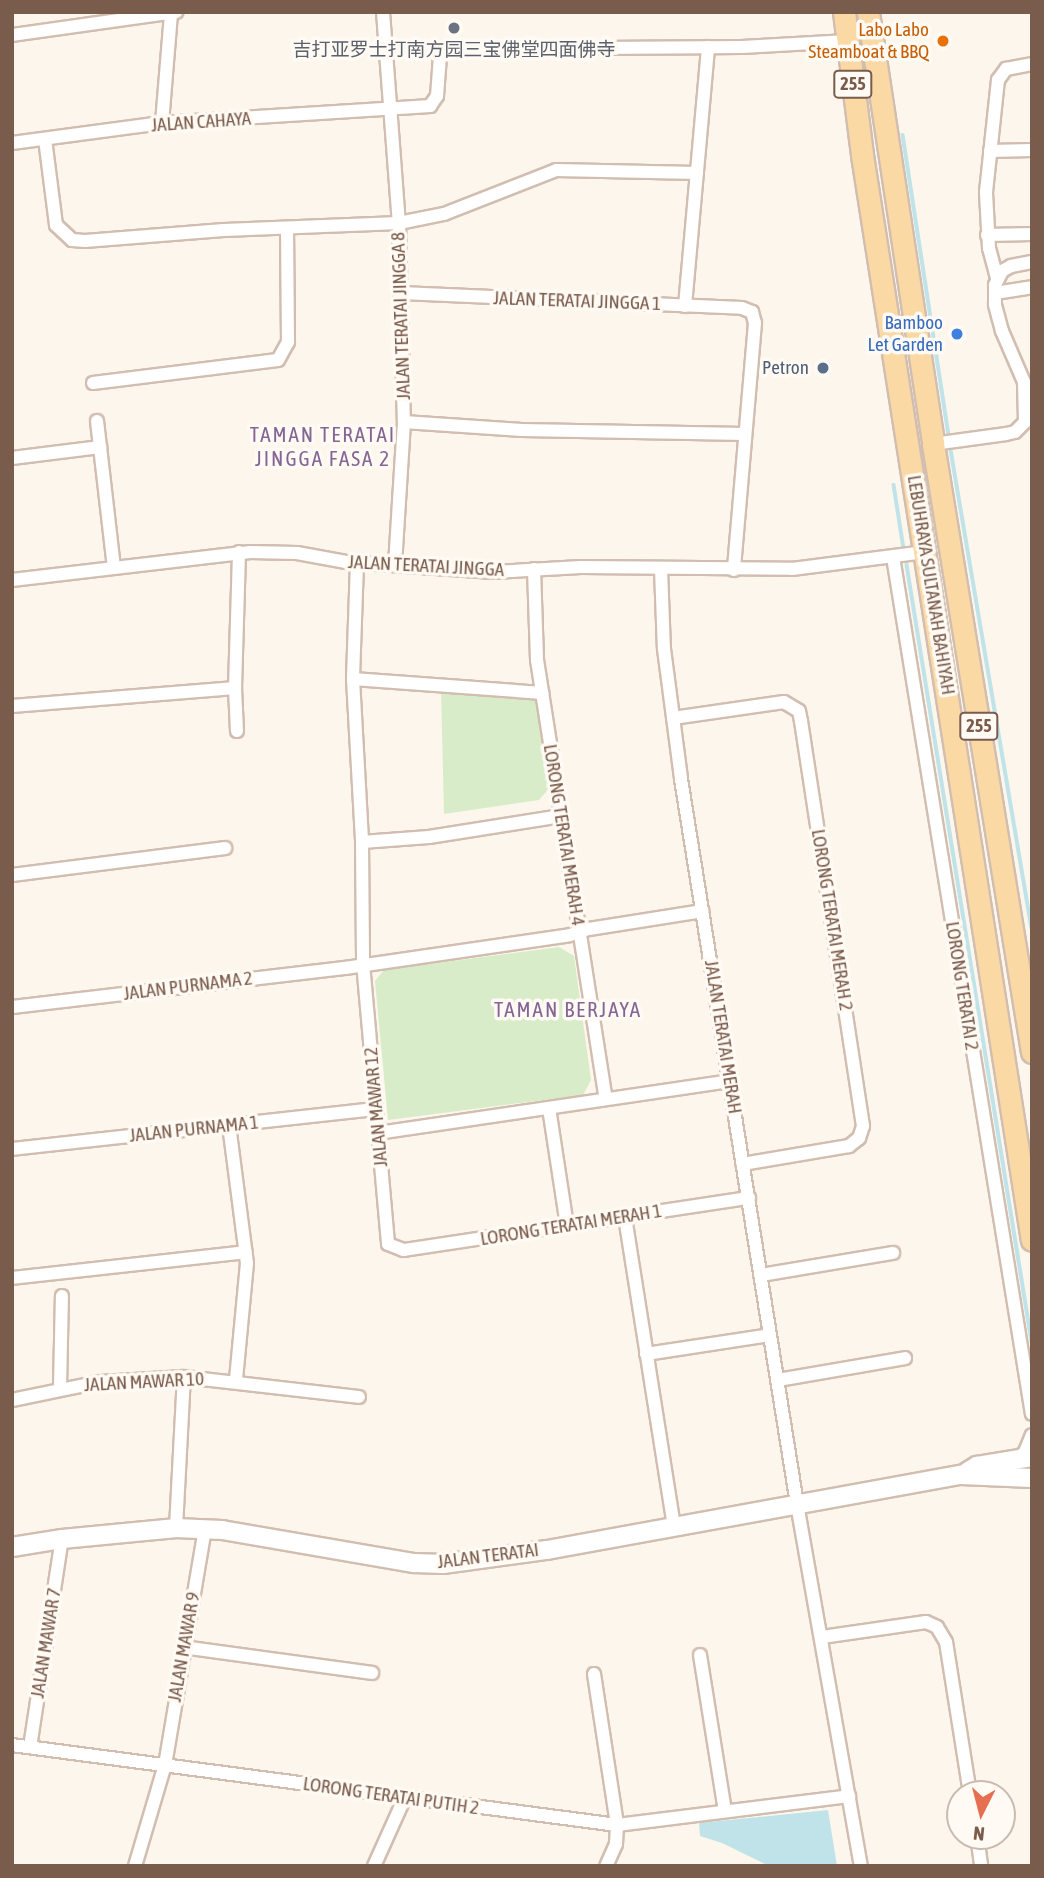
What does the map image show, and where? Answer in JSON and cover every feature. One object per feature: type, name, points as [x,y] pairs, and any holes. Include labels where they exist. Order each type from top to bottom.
[{"type":"main road","name":"LEBUHRAYA SULTANAH BAHIYAH","points":[[844,12],[881,275],[1032,1240]]},
{"type":"main road","name":"LEBUHRAYA SULTANAH BAHIYAH","points":[[868,12],[933,444],[1028,1007],[1032,1052]]},
{"type":"main road","points":[[881,275],[895,269],[894,188]]},
{"type":"main road","points":[[910,448],[911,401],[897,307],[900,297],[912,294]]},
{"type":"street","name":"JALAN TERATAI JINGGA 8","points":[[383,12],[399,223],[404,422],[395,565]]},
{"type":"street","points":[[12,36],[174,13],[162,123]]},
{"type":"street","points":[[685,306],[708,47],[848,41]]},
{"type":"street","name":"JALAN CAHAYA","points":[[12,143],[162,123],[434,104],[440,57],[452,49],[708,47]]},
{"type":"street","points":[[933,444],[1015,432],[1025,422],[1028,382],[1002,331],[995,293],[997,278],[987,235],[986,192],[1001,73],[1016,66],[1032,64]]},
{"type":"street","points":[[45,139],[56,225],[72,240],[399,223],[444,214],[556,170],[696,173]]},
{"type":"street","points":[[990,151],[1032,150]]},
{"type":"street","points":[[93,383],[278,360],[288,342],[287,229]]},
{"type":"street","points":[[987,235],[1032,234]]},
{"type":"street","points":[[997,278],[1011,266],[1032,262]]},
{"type":"street","points":[[995,293],[1032,287]]},
{"type":"street","name":"JALAN TERATAI JINGGA 1","points":[[401,293],[742,308],[752,312],[755,323],[745,434]]},
{"type":"street","points":[[97,421],[114,567]]},
{"type":"street","points":[[404,422],[522,430],[745,434],[734,570]]},
{"type":"street","points":[[12,458],[100,447]]},
{"type":"street","points":[[237,731],[235,688],[239,552]]},
{"type":"street","name":"JALAN TERATAI JINGGA","points":[[12,580],[239,552],[297,553],[357,563],[494,572],[534,569],[792,569],[925,552]]},
{"type":"street","name":"LORONG TERATAI 2","points":[[893,557],[1032,1414]]},
{"type":"street","name":"JALAN MAWAR 12","points":[[357,563],[353,680],[362,842],[363,964],[386,1239],[393,1248]]},
{"type":"street","name":"LORONG TERATAI MERAH 4","points":[[534,569],[534,634],[542,693],[606,1099]]},
{"type":"street","name":"JALAN TERATAI MERAH","points":[[661,569],[664,649],[702,911],[797,1504],[861,1866]]},
{"type":"street","points":[[353,680],[542,693]]},
{"type":"street","points":[[12,706],[235,688]]},
{"type":"street","name":"LORONG TERATAI MERAH 2","points":[[673,718],[784,702],[799,712],[803,734],[863,1126],[859,1138],[849,1146],[743,1164]]},
{"type":"street","points":[[362,842],[429,837],[561,816]]},
{"type":"street","points":[[12,874],[225,848]]},
{"type":"street","name":"JALAN PURNAMA 2","points":[[12,1007],[363,964],[702,911]]},
{"type":"street","points":[[379,1133],[730,1081]]},
{"type":"street","points":[[549,1108],[567,1225]]},
{"type":"street","name":"JALAN PURNAMA 1","points":[[12,1149],[376,1109]]},
{"type":"street","points":[[229,1125],[246,1252],[236,1380]]},
{"type":"street","name":"LORONG TERATAI MERAH 1","points":[[393,1248],[404,1250],[749,1198]]},
{"type":"street","points":[[625,1217],[674,1525]]},
{"type":"street","points":[[12,1279],[246,1252]]},
{"type":"street","points":[[761,1275],[893,1253]]},
{"type":"street","points":[[60,1388],[61,1296]]},
{"type":"street","points":[[646,1354],[770,1335]]},
{"type":"street","points":[[778,1380],[905,1358]]},
{"type":"street","points":[[176,1528],[184,1377]]},
{"type":"street","name":"JALAN MAWAR 10","points":[[12,1399],[60,1388],[184,1377],[236,1380],[359,1396]]},
{"type":"street","points":[[1024,1458],[1032,1435]]},
{"type":"street","name":"JALAN TERATAI","points":[[961,1475],[977,1466],[1024,1458]]},
{"type":"street","name":"JALAN TERATAI","points":[[12,1547],[62,1539],[176,1528],[205,1529],[443,1564],[547,1550],[961,1475],[1032,1478]]},
{"type":"street","name":"JALAN MAWAR 9","points":[[135,1866],[165,1765],[205,1529]]},
{"type":"street","name":"JALAN MAWAR 7","points":[[30,1747],[62,1539]]},
{"type":"street","points":[[822,1637],[926,1622],[937,1627],[947,1642],[968,1780]]},
{"type":"street","points":[[183,1647],[372,1673]]},
{"type":"street","points":[[700,1656],[725,1811]]},
{"type":"street","points":[[594,1674],[617,1825],[616,1844],[606,1866]]},
{"type":"street","name":"LORONG TERATAI PUTIH 2","points":[[12,1745],[617,1825],[849,1796]]},
{"type":"street","points":[[374,1866],[405,1797]]},
{"type":"green space","points":[[441,689],[536,697],[551,786],[539,800],[444,814]]},
{"type":"green space","points":[[559,947],[574,956],[591,1080],[583,1095],[388,1120],[375,981],[384,970]]},
{"type":"water","points":[[828,1810],[837,1866],[769,1866],[722,1843],[700,1836],[699,1823]]},
{"type":"waterway","points":[[903,135],[949,434]]},
{"type":"waterway","points":[[951,450],[1032,927]]},
{"type":"waterway","points":[[894,485],[904,549]]},
{"type":"waterway","points":[[907,565],[1032,1342]]},
{"type":"place","name":"吉打亚罗士打南方园三宝佛堂四面佛寺","points":[[454,28]]},
{"type":"place","name":"Labo Labo Steamboat & BBQ","points":[[943,41]]},
{"type":"place","name":"Bamboo Let Garden","points":[[957,334]]},
{"type":"place","name":"Petron","points":[[823,368]]},
{"type":"district","name":"TAMAN TERATAI JINGGA FASA 2","points":[[323,446]]},
{"type":"district","name":"TAMAN BERJAYA","points":[[568,1009]]}]
